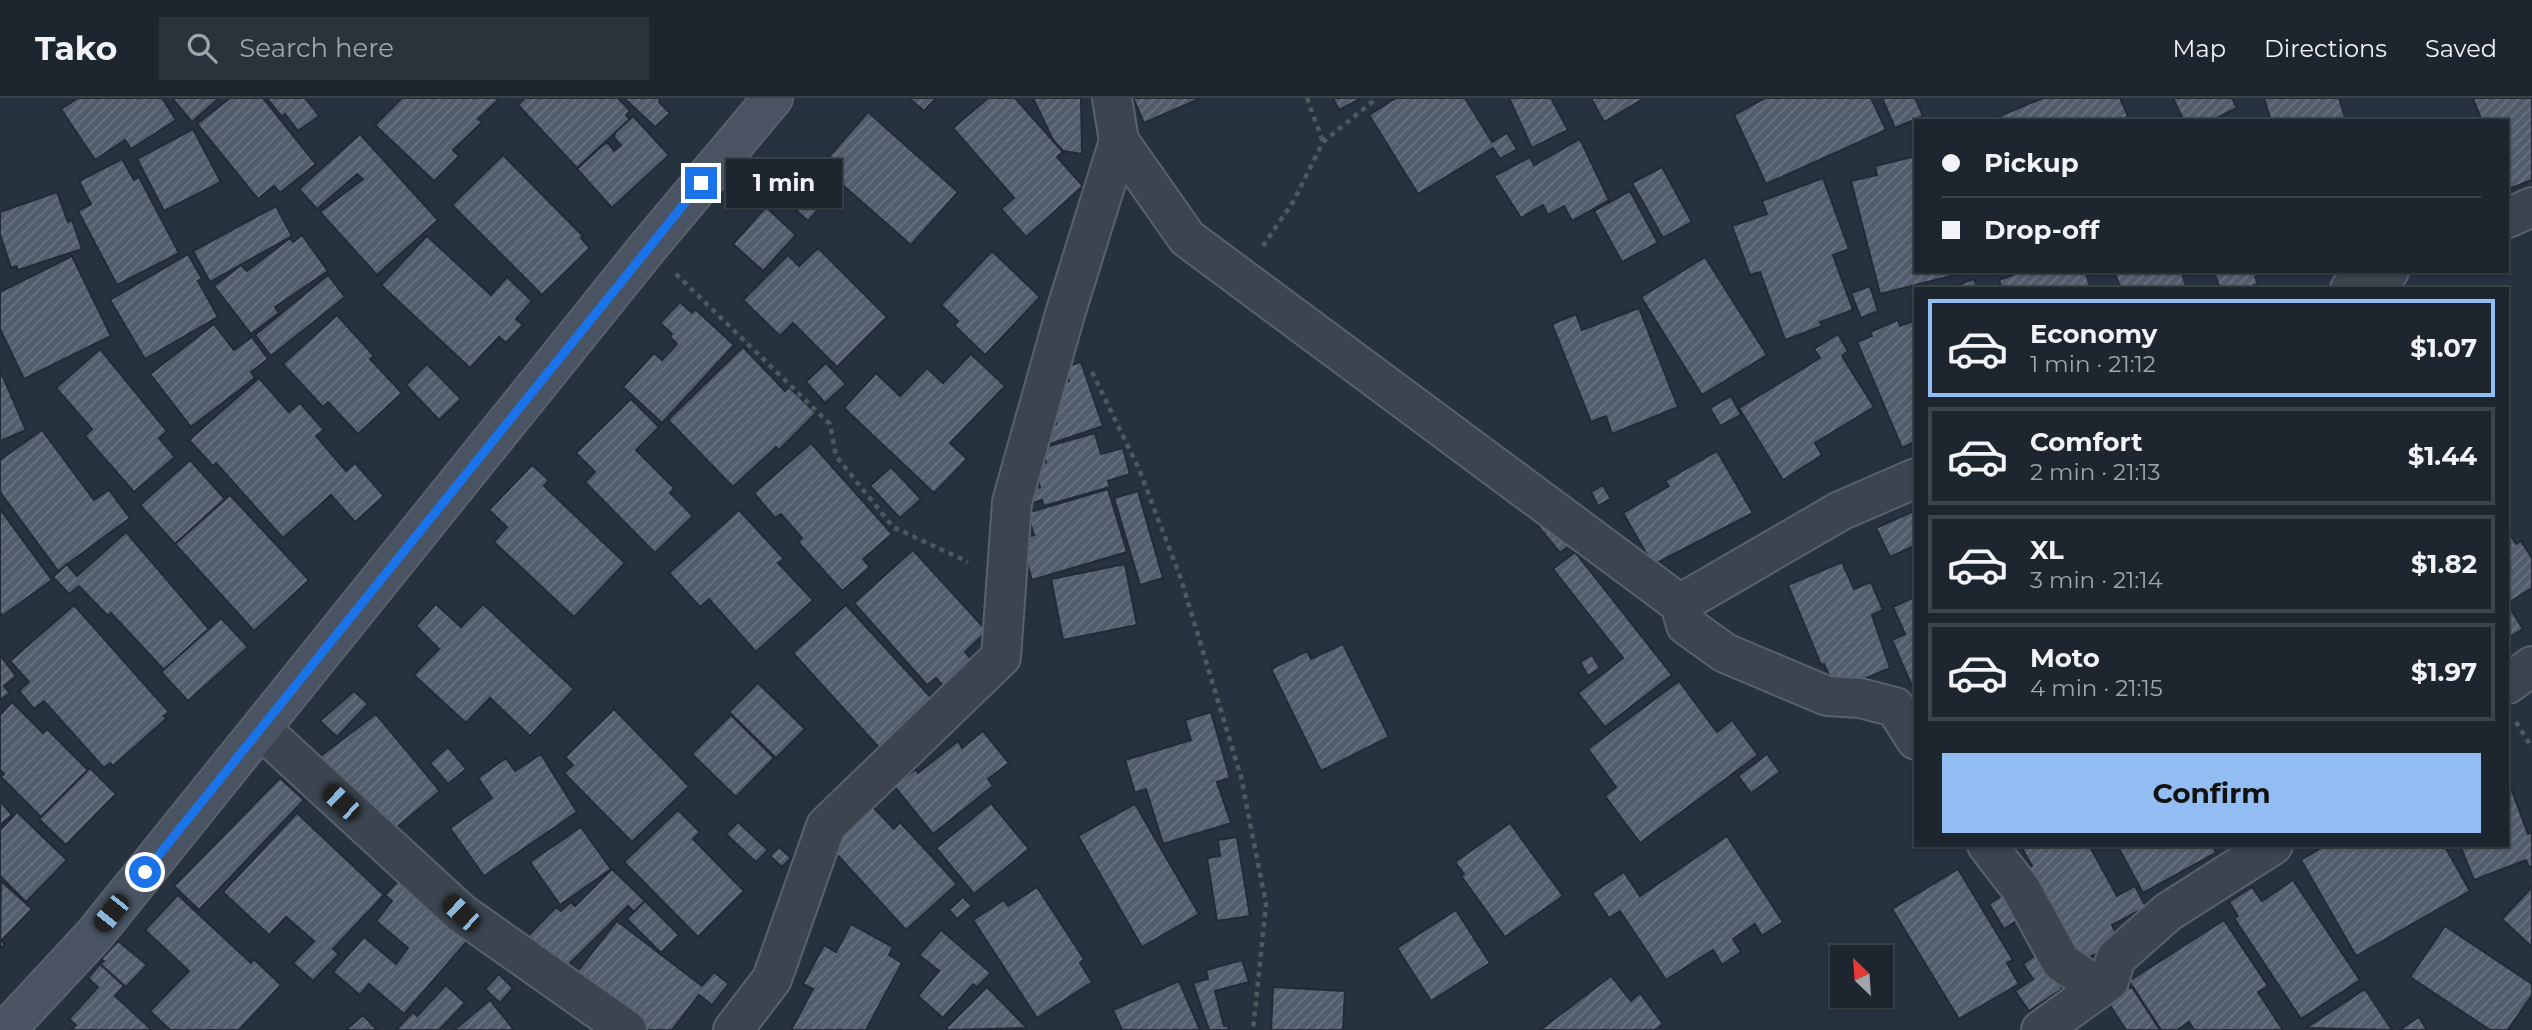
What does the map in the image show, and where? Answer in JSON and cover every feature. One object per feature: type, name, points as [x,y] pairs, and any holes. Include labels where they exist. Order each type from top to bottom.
[{"type":"street","points":[[6,1030],[95,934],[648,247],[773,98]]},
{"type":"street","points":[[1112,98],[1119,141],[1187,239],[1680,604],[1686,625],[1726,653],[1827,696],[1860,698],[1895,706],[1914,737]]},
{"type":"street","points":[[733,1030],[772,979],[826,826],[1002,657],[1012,502],[1065,314],[1119,141]]},
{"type":"street","points":[[2509,218],[2532,207]]},
{"type":"street","points":[[2354,287],[2385,273]]},
{"type":"street","points":[[1680,604],[1840,511],[1914,479]]},
{"type":"street","points":[[2511,701],[2532,666]]},
{"type":"street","points":[[261,729],[461,913],[627,1030]]},
{"type":"street","points":[[1989,847],[2021,888],[2062,962],[2099,988]]},
{"type":"street","points":[[2041,1030],[2109,981],[2116,958],[2168,912],[2270,847]]},
{"type":"path","points":[[1307,98],[1323,142]]},
{"type":"path","points":[[1241,279],[1293,202],[1323,142],[1377,98]]},
{"type":"path","points":[[648,247],[830,424],[836,456],[893,527],[1007,580]]},
{"type":"path","points":[[1065,314],[1139,469],[1181,579],[1241,778],[1266,904],[1253,1030]]},
{"type":"path","points":[[2511,701],[2532,748]]},
{"type":"building","points":[[78,98],[162,98],[176,120],[131,149],[125,140],[95,160],[61,109]]},
{"type":"building","points":[[172,98],[219,98],[192,122]]},
{"type":"building","points":[[230,98],[263,98],[316,164],[280,193],[274,186],[258,199],[197,124]]},
{"type":"building","points":[[267,98],[305,98],[319,116],[298,131],[285,114],[282,117]]},
{"type":"building","points":[[402,98],[498,100],[478,119],[482,122],[453,150],[459,156],[434,181],[375,125]]},
{"type":"building","points":[[525,98],[618,98],[630,111],[626,115],[630,119],[577,168],[518,105]]},
{"type":"building","points":[[624,98],[660,98],[659,102],[670,113],[655,127]]},
{"type":"building","points":[[909,98],[936,98],[924,111]]},
{"type":"building","points":[[988,98],[1015,98],[1063,152],[1057,157],[1083,186],[1026,237],[1001,209],[1014,198],[953,128]]},
{"type":"building","points":[[1033,98],[1081,98],[1082,154],[1063,151],[1053,140]]},
{"type":"building","points":[[1133,98],[1201,98],[1144,123]]},
{"type":"building","points":[[1333,98],[1362,98],[1339,110]]},
{"type":"building","points":[[1396,98],[1465,98],[1492,142],[1507,133],[1517,149],[1500,159],[1493,148],[1418,194],[1369,115]]},
{"type":"building","points":[[1509,98],[1551,98],[1568,130],[1532,148]]},
{"type":"building","points":[[1591,98],[1645,98],[1604,122]]},
{"type":"building","points":[[1765,98],[1871,98],[1886,130],[1766,184],[1734,115]]},
{"type":"building","points":[[1882,98],[1915,98],[1923,116],[1895,128]]},
{"type":"building","points":[[2043,98],[2120,98],[2128,116],[2123,119],[1995,118]]},
{"type":"building","points":[[2173,98],[2232,98],[2237,108],[2214,119],[2183,119]]},
{"type":"building","points":[[2264,98],[2339,98],[2345,119],[2270,119]]},
{"type":"building","points":[[2532,98],[2532,180],[2509,189],[2509,119],[2481,119],[2473,99]]},
{"type":"building","points":[[868,112],[958,192],[911,245],[821,166]]},
{"type":"building","points":[[633,116],[669,155],[612,208],[577,169],[604,144],[608,143],[614,151],[621,145],[614,138],[615,133]]},
{"type":"building","points":[[193,129],[221,182],[164,211],[137,159]]},
{"type":"building","points":[[360,134],[438,220],[377,275],[320,212],[363,179],[357,174],[317,209],[299,189]]},
{"type":"building","points":[[1580,139],[1609,200],[1572,221],[1564,206],[1548,215],[1543,205],[1521,218],[1494,176],[1530,157],[1534,165]]},
{"type":"building","points":[[503,155],[583,236],[581,238],[590,248],[542,295],[452,205]]},
{"type":"building","points":[[1914,156],[1914,273],[1955,275],[1880,294],[1851,181],[1877,175],[1875,166]]},
{"type":"building","points":[[122,159],[134,180],[139,177],[179,253],[117,285],[78,211],[91,204],[79,181]]},
{"type":"building","points":[[1662,167],[1692,222],[1663,238],[1632,183]]},
{"type":"building","points":[[797,170],[828,199],[808,221],[777,193]]},
{"type":"building","points":[[1823,178],[1849,249],[1833,255],[1853,310],[1820,322],[1822,326],[1785,340],[1760,272],[1750,275],[1732,226],[1767,214],[1762,201]]},
{"type":"building","points":[[1630,191],[1658,243],[1622,262],[1594,211]]},
{"type":"building","points":[[57,192],[68,222],[72,220],[82,249],[18,270],[16,266],[11,268],[0,234],[0,212]]},
{"type":"building","points":[[276,206],[292,236],[210,282],[193,251]]},
{"type":"building","points":[[766,207],[796,235],[763,271],[733,244]]},
{"type":"building","points":[[302,235],[328,271],[275,307],[279,313],[251,334],[214,286],[241,265],[247,271],[290,238],[293,242]]},
{"type":"building","points":[[427,236],[491,295],[507,277],[532,301],[516,319],[523,325],[506,343],[499,337],[470,368],[381,285]]},
{"type":"building","points":[[818,248],[887,317],[837,367],[793,323],[780,336],[743,300],[788,255],[799,266]]},
{"type":"building","points":[[992,251],[1040,297],[985,355],[954,325],[958,321],[941,305]]},
{"type":"building","points":[[188,254],[202,279],[198,281],[218,317],[145,359],[110,300]]},
{"type":"building","points":[[72,256],[111,336],[24,379],[0,329],[0,292]]},
{"type":"building","points":[[1705,257],[1767,355],[1702,395],[1641,297]]},
{"type":"building","points":[[2012,273],[2086,273],[2090,287],[2001,287],[1999,280],[2013,275]]},
{"type":"building","points":[[2115,273],[2182,273],[2186,287],[2120,287]]},
{"type":"building","points":[[2215,273],[2266,273],[2255,277],[2258,284],[2250,287],[2219,287]]},
{"type":"building","points":[[328,275],[345,297],[271,356],[255,335]]},
{"type":"building","points":[[1974,279],[1977,287],[1952,287]]},
{"type":"building","points":[[1870,286],[1878,311],[1861,318],[1851,293]]},
{"type":"building","points":[[680,302],[692,313],[695,309],[734,345],[662,423],[623,387],[654,353],[662,360],[677,344],[670,337],[672,334],[660,323]]},
{"type":"building","points":[[1639,308],[1678,407],[1612,434],[1606,416],[1591,422],[1552,324],[1576,314],[1582,330]]},
{"type":"building","points":[[337,315],[374,356],[370,359],[402,393],[358,434],[328,402],[323,407],[283,364]]},
{"type":"building","points":[[1898,320],[1900,326],[1914,321],[1914,442],[1902,448],[1857,342],[1872,336],[1870,332]]},
{"type":"building","points":[[214,324],[234,350],[252,337],[268,359],[251,372],[255,378],[191,427],[150,374]]},
{"type":"building","points":[[1838,334],[1848,351],[1842,356],[1874,407],[1815,443],[1822,455],[1783,480],[1739,408],[1820,358],[1814,349]]},
{"type":"building","points":[[743,347],[785,391],[789,387],[816,413],[779,450],[776,447],[733,487],[668,420]]},
{"type":"building","points":[[100,349],[167,431],[159,438],[175,457],[134,492],[85,436],[92,429],[56,388]]},
{"type":"building","points":[[971,354],[1005,386],[950,443],[967,459],[934,493],[844,408],[876,373],[900,396],[927,368],[943,383]]},
{"type":"building","points":[[1081,362],[1103,426],[1047,445],[1041,430],[1056,424],[1049,403],[1061,384],[1069,381],[1064,367]]},
{"type":"building","points":[[826,363],[846,384],[825,403],[806,382]]},
{"type":"building","points":[[427,364],[461,399],[439,420],[406,385]]},
{"type":"building","points":[[0,370],[26,430],[0,441]]},
{"type":"building","points":[[259,378],[289,412],[300,403],[324,430],[316,436],[346,471],[355,463],[384,496],[355,522],[331,495],[283,538],[216,463],[213,466],[189,440]]},
{"type":"building","points":[[1731,396],[1741,415],[1720,426],[1710,408]]},
{"type":"building","points":[[631,399],[659,427],[636,450],[674,488],[670,493],[693,516],[655,553],[585,482],[595,472],[576,453]]},
{"type":"building","points":[[42,430],[94,500],[109,490],[130,518],[58,571],[0,492],[0,460]]},
{"type":"building","points":[[1095,433],[1101,454],[1123,448],[1130,474],[1108,481],[1110,487],[1044,506],[1042,500],[1032,503],[1028,491],[1040,487],[1034,466],[1046,462],[1042,448]]},
{"type":"building","points":[[811,443],[892,534],[863,559],[870,567],[842,591],[798,542],[802,538],[781,514],[775,518],[754,493]]},
{"type":"building","points":[[1717,451],[1753,513],[1653,565],[1623,513],[1669,486],[1665,481]]},
{"type":"building","points":[[190,460],[225,499],[175,544],[140,505]]},
{"type":"building","points":[[532,465],[549,480],[544,486],[625,563],[574,617],[494,542],[507,527],[489,510]]},
{"type":"building","points":[[891,467],[921,499],[900,518],[870,486]]},
{"type":"building","points":[[1603,485],[1611,499],[1598,506],[1591,492]]},
{"type":"building","points":[[1108,489],[1127,552],[1032,580],[1020,539],[1034,535],[1027,513]]},
{"type":"building","points":[[1138,491],[1163,578],[1140,585],[1114,498]]},
{"type":"building","points":[[230,495],[309,580],[254,631],[175,544]]},
{"type":"building","points":[[0,509],[52,580],[2,616],[0,612]]},
{"type":"building","points":[[739,510],[784,559],[778,563],[813,600],[756,652],[709,599],[700,607],[669,573]]},
{"type":"building","points":[[1914,511],[1914,546],[1890,557],[1876,528]]},
{"type":"building","points":[[1548,518],[1570,545],[1560,553],[1538,526]]},
{"type":"building","points":[[126,532],[209,629],[164,670],[111,613],[108,616],[79,586],[69,594],[53,577],[67,564],[77,576]]},
{"type":"building","points":[[2509,533],[2516,544],[2521,541],[2532,558],[2532,588],[2509,602]]},
{"type":"building","points":[[913,550],[987,631],[965,652],[976,664],[947,691],[936,678],[927,685],[854,603]]},
{"type":"building","points":[[1575,552],[1672,675],[1605,727],[1578,693],[1623,658],[1553,569]]},
{"type":"building","points":[[1842,562],[1854,589],[1871,582],[1883,610],[1872,615],[1890,668],[1836,691],[1824,664],[1821,665],[1788,585]]},
{"type":"building","points":[[1125,564],[1137,625],[1063,640],[1051,579]]},
{"type":"building","points":[[1914,597],[1914,682],[1911,684],[1892,640],[1905,634],[1893,607]]},
{"type":"building","points":[[436,604],[461,627],[483,604],[574,689],[530,736],[490,698],[466,723],[414,675],[439,649],[416,626]]},
{"type":"building","points":[[74,605],[169,712],[164,716],[167,718],[113,766],[110,763],[104,768],[44,701],[34,709],[19,691],[29,682],[10,661]]},
{"type":"building","points":[[846,605],[936,703],[883,752],[793,653]]},
{"type":"building","points":[[2509,607],[2523,629],[2509,637]]},
{"type":"building","points":[[221,618],[248,647],[188,701],[161,672]]},
{"type":"building","points":[[1343,644],[1389,737],[1321,771],[1271,669],[1307,651],[1311,659]]},
{"type":"building","points":[[0,655],[16,676],[4,686],[10,693],[0,700]]},
{"type":"building","points":[[1592,655],[1600,668],[1588,676],[1580,662]]},
{"type":"building","points":[[1679,681],[1717,732],[1732,720],[1758,755],[1640,843],[1605,796],[1616,787],[1588,749]]},
{"type":"building","points":[[758,683],[805,729],[776,758],[729,712]]},
{"type":"building","points":[[354,691],[368,704],[337,737],[320,721]]},
{"type":"building","points":[[12,702],[43,733],[47,729],[88,770],[41,817],[1,777],[4,774],[0,770],[0,715]]},
{"type":"building","points":[[614,709],[689,786],[632,842],[564,773],[573,765],[565,757]]},
{"type":"building","points":[[1211,712],[1230,778],[1217,782],[1231,823],[1163,844],[1146,789],[1135,793],[1125,760],[1191,740],[1185,720]]},
{"type":"building","points":[[376,714],[440,791],[384,838],[318,758]]},
{"type":"building","points":[[731,715],[774,758],[736,797],[692,754]]},
{"type":"building","points":[[983,731],[1009,763],[988,779],[993,786],[933,834],[894,786],[916,769],[918,773],[958,741],[962,748]]},
{"type":"building","points":[[448,747],[466,769],[448,784],[430,763]]},
{"type":"building","points":[[541,754],[577,812],[484,876],[450,828],[492,798],[478,778],[506,758],[515,771]]},
{"type":"building","points":[[1767,754],[1780,772],[1751,793],[1738,776]]},
{"type":"building","points":[[90,768],[116,794],[66,845],[39,819]]},
{"type":"building","points":[[280,778],[304,800],[199,910],[174,886]]},
{"type":"building","points":[[2509,783],[2528,834],[2532,832],[2532,866],[2529,867],[2526,860],[2474,880],[2461,847],[2509,847]]},
{"type":"building","points":[[0,801],[12,815],[0,825]]},
{"type":"building","points":[[991,803],[1029,849],[974,894],[936,848]]},
{"type":"building","points":[[870,804],[894,829],[900,822],[957,884],[906,930],[831,848]]},
{"type":"building","points":[[1135,804],[1199,914],[1142,947],[1078,836]]},
{"type":"building","points":[[678,810],[700,832],[693,839],[744,891],[698,937],[624,862]]},
{"type":"building","points":[[17,812],[67,860],[26,902],[0,876],[0,830]]},
{"type":"building","points":[[297,813],[384,895],[333,949],[339,954],[313,981],[293,963],[314,941],[286,917],[269,935],[223,892]]},
{"type":"building","points":[[738,822],[768,850],[756,862],[726,834]]},
{"type":"building","points":[[1510,823],[1563,896],[1505,937],[1461,876],[1464,874],[1455,862]]},
{"type":"building","points":[[581,827],[611,869],[560,905],[530,862]]},
{"type":"building","points":[[1727,836],[1783,922],[1762,936],[1755,924],[1733,939],[1741,952],[1722,965],[1713,950],[1666,980],[1620,911],[1609,918],[1592,893],[1624,872],[1640,896]]},
{"type":"building","points":[[1237,837],[1250,916],[1217,921],[1207,858],[1220,856],[1218,840]]},
{"type":"building","points":[[779,847],[791,858],[782,867],[770,856]]},
{"type":"building","points":[[2021,847],[2090,847],[2117,896],[2135,886],[2146,907],[2112,925],[2120,941],[2077,964],[2025,870],[2032,866]]},
{"type":"building","points":[[2118,847],[2214,847],[2216,853],[2143,893]]},
{"type":"building","points":[[2323,847],[2445,847],[2470,891],[2356,956],[2301,860]]},
{"type":"building","points":[[612,869],[645,901],[634,912],[628,906],[562,971],[522,942],[556,907],[561,911],[571,902],[575,906]]},
{"type":"building","points":[[1958,869],[2013,960],[2007,963],[2019,984],[1959,1019],[1892,909]]},
{"type":"building","points":[[401,878],[470,938],[404,1014],[369,984],[360,995],[333,972],[364,937],[396,964],[408,948],[376,921],[392,901],[385,895]]},
{"type":"building","points":[[2293,880],[2360,980],[2301,1019],[2234,918],[2238,916],[2229,902],[2252,887],[2262,901]]},
{"type":"building","points":[[1,881],[32,909],[1,941],[5,944],[0,949]]},
{"type":"building","points":[[1037,887],[1084,959],[1080,963],[1092,982],[1037,1018],[973,920],[1004,900],[1008,906]]},
{"type":"building","points":[[2532,887],[2532,947],[2502,919]]},
{"type":"building","points":[[2005,894],[2019,919],[2004,929],[1989,904]]},
{"type":"building","points":[[178,895],[251,963],[254,959],[281,985],[239,1030],[170,1030],[150,1011],[189,971],[145,930]]},
{"type":"building","points":[[963,897],[972,906],[957,919],[949,910]]},
{"type":"building","points":[[645,901],[679,935],[661,953],[627,919]]},
{"type":"building","points":[[1456,910],[1490,963],[1431,1001],[1397,948]]},
{"type":"building","points":[[2224,920],[2268,986],[2258,992],[2283,1030],[2194,1030],[2189,1022],[2177,1030],[2161,1030],[2129,981]]},
{"type":"building","points":[[617,921],[702,986],[714,972],[729,984],[712,1005],[699,995],[672,1030],[647,1030],[577,972]]},
{"type":"building","points":[[851,924],[893,947],[889,955],[902,963],[866,1030],[791,1030],[813,989],[803,984],[824,945],[836,952]]},
{"type":"building","points":[[2445,926],[2532,984],[2532,995],[2508,1030],[2490,1030],[2410,977]]},
{"type":"building","points":[[941,930],[991,973],[977,987],[973,984],[943,1018],[918,996],[939,971],[919,955]]},
{"type":"building","points":[[118,941],[147,965],[126,987],[100,964],[104,961],[101,959]]},
{"type":"building","points":[[2038,953],[2062,989],[2029,1011],[2015,991],[2033,979],[2023,964]]},
{"type":"building","points":[[1242,960],[1249,982],[1215,991],[1224,1026],[1228,1025],[1229,1030],[1209,1030],[1193,983],[1208,979],[1206,970]]},
{"type":"building","points":[[100,964],[124,986],[115,996],[152,1030],[71,1030],[76,1025],[69,1019],[98,987],[88,978]]},
{"type":"building","points":[[499,974],[513,988],[500,1003],[485,989]]},
{"type":"building","points":[[1611,976],[1631,1001],[1640,993],[1663,1024],[1655,1030],[1540,1030]]},
{"type":"building","points":[[2123,978],[2130,988],[2132,987],[2160,1030],[2126,1030],[2107,1001]]},
{"type":"building","points":[[1179,981],[1200,1030],[1122,1030],[1113,1010]]},
{"type":"building","points":[[446,985],[465,1003],[439,1030],[396,1030],[413,1012],[417,1016]]},
{"type":"building","points":[[987,987],[1027,1028],[948,1030],[946,1028]]},
{"type":"building","points":[[1273,987],[1345,991],[1343,1030],[1271,1030]]},
{"type":"building","points":[[2365,989],[2392,1030],[2306,1028]]},
{"type":"building","points":[[490,1000],[514,1030],[454,1030]]},
{"type":"building","points":[[363,1015],[377,1030],[346,1030]]},
{"type":"building","points":[[2419,1017],[2427,1030],[2399,1030]]},
{"type":"route","points":[[145,872],[701,183]]}]
